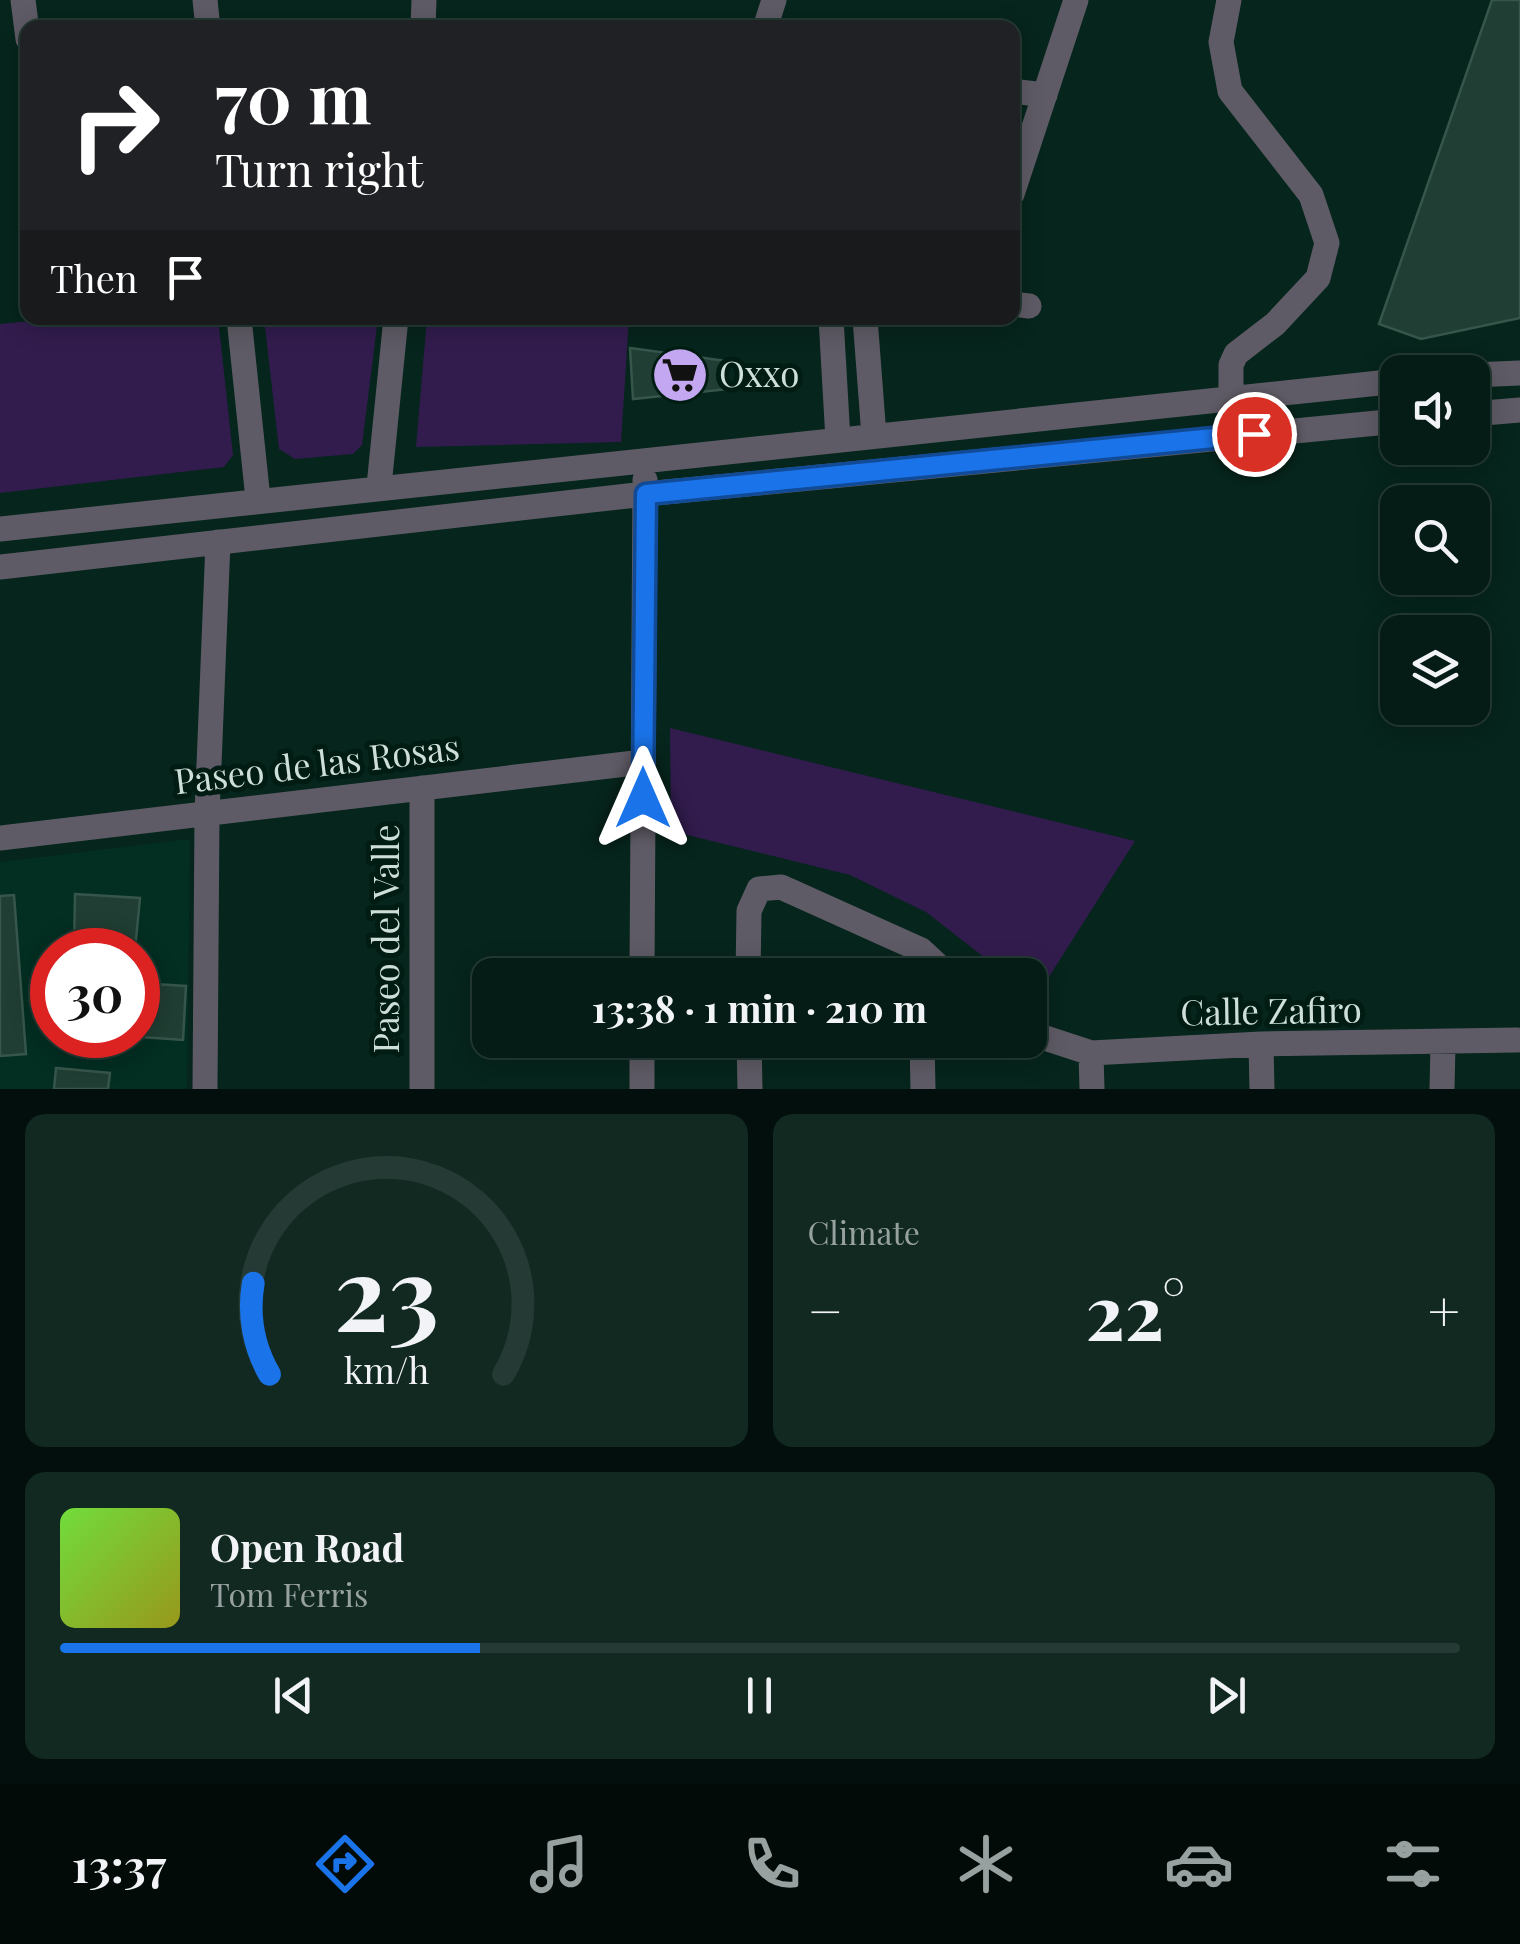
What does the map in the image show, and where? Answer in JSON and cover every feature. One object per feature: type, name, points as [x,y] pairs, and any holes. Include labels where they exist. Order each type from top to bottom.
[{"type":"street","points":[[1020,170],[1076,0]]},
{"type":"street","points":[[1230,0],[1221,42],[1230,91],[1310,196],[1327,242],[1318,278],[1275,324],[1236,354],[1231,365],[1231,397]]},
{"type":"street","points":[[1020,92],[1045,95]]},
{"type":"street","points":[[239,325],[258,499]]},
{"type":"street","points":[[378,486],[395,325]]},
{"type":"street","points":[[831,325],[838,440]]},
{"type":"street","points":[[866,325],[874,436]]},
{"type":"street","points":[[1490,374],[1520,373]]},
{"type":"street","points":[[0,528],[1380,383]]},
{"type":"street","points":[[1490,412],[1520,410]]},
{"type":"street","points":[[0,567],[646,494],[1380,423]]},
{"type":"street","points":[[642,958],[645,461]]},
{"type":"street","points":[[205,1089],[207,814],[218,542]]},
{"type":"street","name":"Paseo de las Rosas","points":[[0,838],[643,762]]},
{"type":"street","name":"Paseo del Valle","points":[[422,788],[422,1089]]},
{"type":"street","points":[[748,958],[749,911],[759,889],[781,887],[912,958]]},
{"type":"street","name":"Calle Zafiro","points":[[1047,1038],[1092,1053],[1261,1044],[1517,1040]]},
{"type":"street","points":[[1261,1044],[1262,1089]]},
{"type":"street","points":[[1442,1089],[1443,1044]]},
{"type":"street","points":[[1092,1053],[1092,1089]]},
{"type":"street","points":[[642,1058],[642,1089]]},
{"type":"street","points":[[749,1058],[750,1089]]},
{"type":"street","points":[[922,1058],[923,1089]]},
{"type":"shaded area","points":[[0,324],[219,325],[233,455],[224,467],[0,493]]},
{"type":"shaded area","points":[[265,325],[377,325],[362,445],[353,454],[295,459],[279,449]]},
{"type":"shaded area","points":[[426,325],[629,325],[621,442],[416,447]]},
{"type":"shaded area","points":[[670,728],[1135,841],[1047,980],[1047,958],[985,958],[926,912],[850,875],[671,831]]},
{"type":"shaded area","points":[[190,839],[187,1089],[0,1089],[0,862]]},
{"type":"building","points":[[1492,0],[1520,0],[1520,318],[1421,339],[1379,324]]},
{"type":"building","name":"Oxxo","points":[[630,348],[727,361],[729,389],[633,399]]},
{"type":"building","points":[[75,894],[140,898],[137,928],[74,928]]},
{"type":"building","points":[[14,895],[26,1054],[0,1056],[0,896]]},
{"type":"building","points":[[160,984],[186,986],[183,1040],[160,1038]]},
{"type":"building","points":[[56,1068],[110,1073],[108,1089],[54,1089]]},
{"type":"place","name":"Oxxo","points":[[680,375]]},
{"type":"route","points":[[643,798],[646,494],[1254,434]]}]
